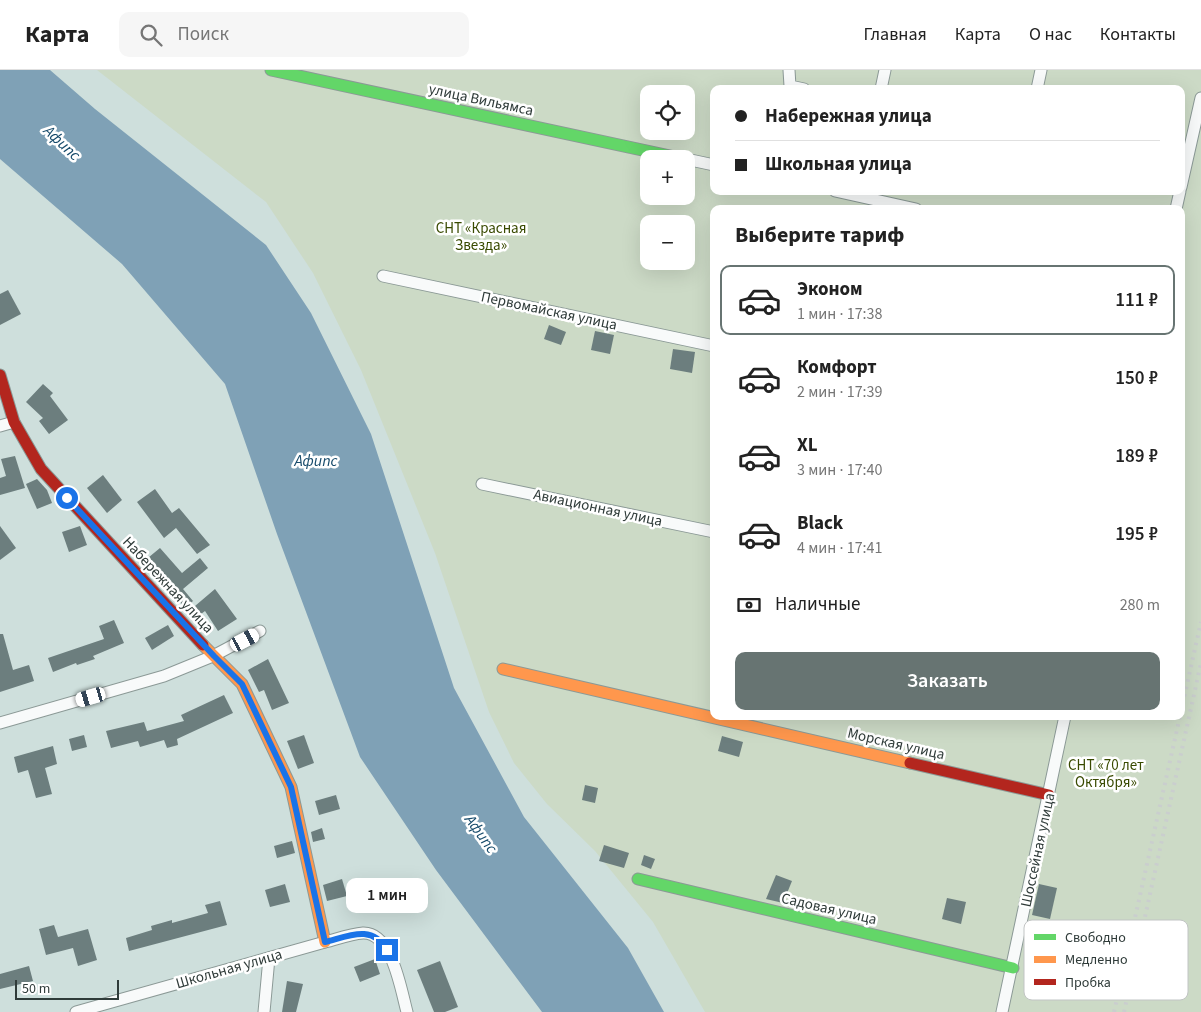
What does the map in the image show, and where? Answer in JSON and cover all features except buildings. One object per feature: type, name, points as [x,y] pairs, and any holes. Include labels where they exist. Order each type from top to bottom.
[{"type":"street","name":"улица Вильямса","points":[[271,70],[643,150]]},
{"type":"street","points":[[789,70],[790,85]]},
{"type":"street","points":[[882,85],[885,70]]},
{"type":"street","points":[[1038,85],[1041,70]]},
{"type":"street","points":[[1185,166],[1201,98]]},
{"type":"street","name":"улица Вильямса","points":[[695,161],[710,164]]},
{"type":"street","points":[[853,195],[898,205]]},
{"type":"street","name":"Первомайская улица","points":[[383,276],[710,345]]},
{"type":"street","name":"Набережная улица","points":[[0,375],[14,422],[41,469],[242,684],[291,787],[325,942]]},
{"type":"street","points":[[0,426],[14,422]]},
{"type":"street","name":"Авиационная улица","points":[[482,484],[710,531]]},
{"type":"street","points":[[0,723],[164,676],[214,656],[260,631]]},
{"type":"street","name":"Морская улица","points":[[503,669],[710,717]]},
{"type":"street","name":"Морская улица","points":[[724,720],[1049,795]]},
{"type":"street","name":"Шоссейная улица","points":[[1002,1012],[1013,968],[1064,720]]},
{"type":"street","name":"Садовая улица","points":[[638,879],[1013,968]]},
{"type":"street","name":"Школьная улица","points":[[76,1012],[325,942],[364,933],[381,940],[393,961],[407,1012]]},
{"type":"street","points":[[264,1012],[269,958]]},
{"type":"green space","name":"СНТ «Красная Звезда»","points":[[97,70],[1201,70],[1201,1012],[705,1012],[653,922],[595,851],[547,804],[514,763],[489,712],[435,553],[361,370],[313,273],[266,202]]},
{"type":"water","name":"Афипс","points":[[0,70],[50,70],[95,109],[266,245],[311,313],[371,434],[454,688],[524,817],[628,948],[664,1012],[542,1012],[436,870],[360,757],[277,534],[225,384],[122,264],[0,159]]},
{"type":"railway","points":[[1185,693],[1201,622]]},
{"type":"railway","points":[[1144,920],[1201,663]]},
{"type":"railway","points":[[1135,920],[1179,720]]},
{"type":"railway","points":[[1114,1012],[1117,1000]]},
{"type":"railway","points":[[1124,1012],[1127,1000]]},
{"type":"traffic: fast","points":[[271,70],[642,150]]},
{"type":"traffic: fast","points":[[638,879],[1013,968]]},
{"type":"traffic: slow","points":[[203,645],[242,684],[291,787],[325,942]]},
{"type":"traffic: slow","points":[[503,669],[710,717]]},
{"type":"traffic: slow","points":[[724,720],[910,763]]},
{"type":"traffic: jam","points":[[0,375],[14,422],[41,469],[203,645]]},
{"type":"traffic: jam","points":[[910,763],[1049,795]]},
{"type":"route","points":[[67,498],[242,684],[291,787],[325,942],[364,933],[381,940],[387,950]]},
{"type":"park label","name":"СНТ «70 лет Октября»","points":[[1106,774]]}]
